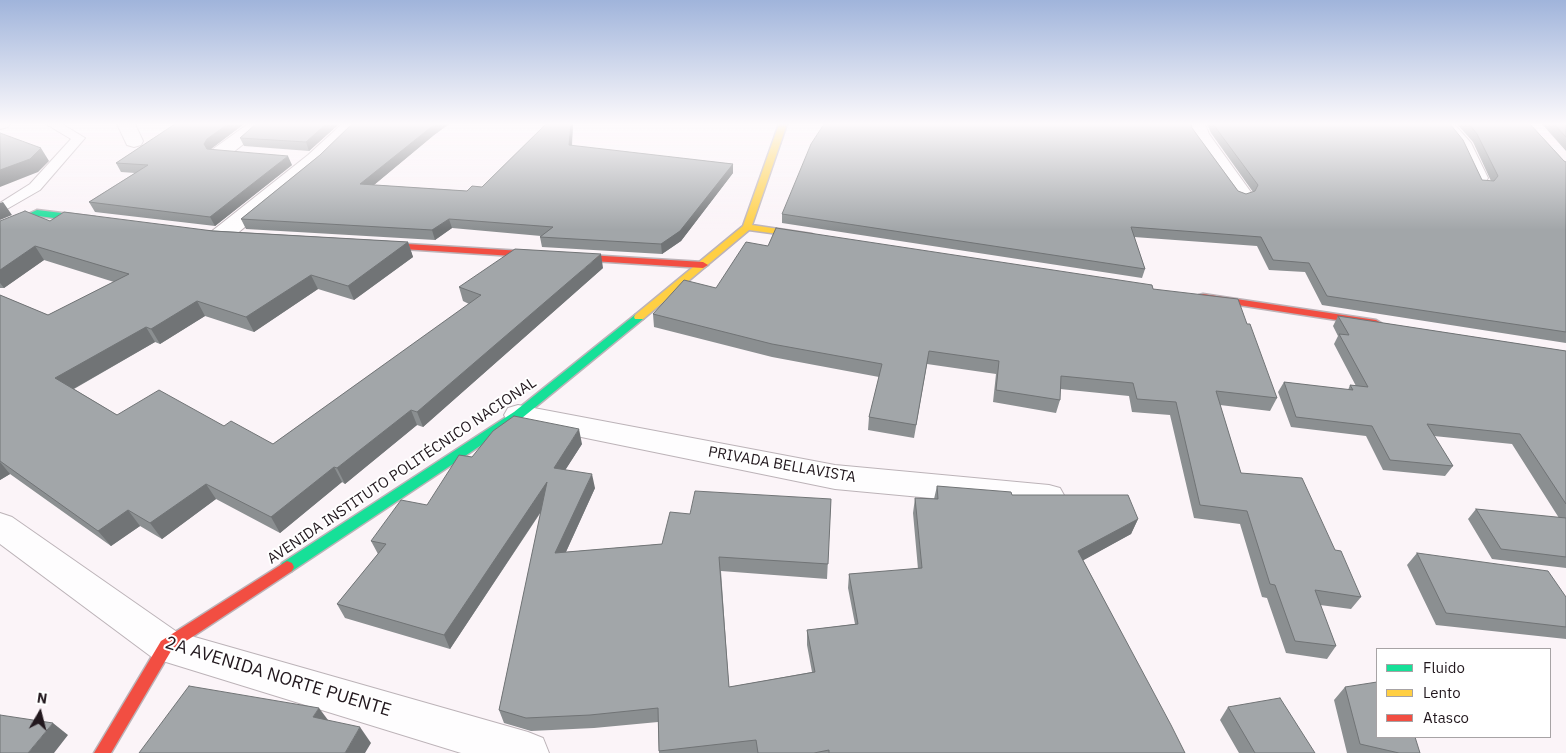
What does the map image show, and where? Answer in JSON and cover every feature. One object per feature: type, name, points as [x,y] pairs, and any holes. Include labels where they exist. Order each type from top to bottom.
[{"type":"street","points":[[224,236],[315,159]]},
{"type":"street","name":"AVENIDA INSTITUTO POLITÉCNICO NACIONAL","points":[[166,646],[518,416],[747,227],[771,159]]},
{"type":"street","points":[[1218,159],[1243,195]]},
{"type":"street","points":[[0,230],[37,213],[105,222]]},
{"type":"street","points":[[747,227],[826,239]]},
{"type":"street","points":[[358,244],[703,265]]},
{"type":"street","points":[[1191,295],[1388,325]]},
{"type":"street","name":"PRIVADA BELLAVISTA","points":[[518,416],[835,477],[1049,497]]},
{"type":"street","name":"2A AVENIDA NORTE PUENTE","points":[[0,526],[166,646],[528,753]]},
{"type":"street","points":[[102,753],[166,646]]},
{"type":"lane","points":[[0,209],[35,187],[59,159]]},
{"type":"lane","points":[[1472,159],[1484,185]]},
{"type":"building","points":[[0,159],[30,159],[0,170]]},
{"type":"building","points":[[122,159],[284,159],[210,217],[89,202],[148,165],[116,163]]},
{"type":"building","points":[[315,159],[391,159],[360,184],[467,191],[472,186],[482,187],[510,159],[691,159],[733,164],[680,231],[661,244],[540,237],[553,227],[449,219],[432,230],[241,219]]},
{"type":"building","points":[[805,159],[1215,159],[1238,191],[1246,194],[1255,191],[1258,185],[1239,159],[1472,159],[1482,180],[1494,181],[1498,176],[1490,159],[1562,159],[1566,162],[1566,332],[1327,296],[1309,263],[1273,260],[1261,237],[1131,227],[1145,269],[782,214]]},
{"type":"building","points":[[25,211],[50,221],[64,212],[213,231],[408,242],[348,286],[311,275],[246,317],[197,301],[151,329],[146,327],[55,378],[117,415],[159,390],[224,426],[231,421],[273,444],[481,295],[459,287],[515,249],[601,254],[417,412],[411,410],[271,517],[206,484],[150,523],[128,510],[98,531],[0,461],[0,295],[48,315],[129,274],[35,246],[0,270],[0,221]]},
{"type":"building","points":[[776,228],[1152,285],[1153,289],[1238,299],[1247,324],[1250,324],[1277,398],[1216,391],[1241,473],[1302,478],[1335,550],[1341,551],[1361,597],[1315,590],[1336,646],[1295,641],[1275,585],[1270,584],[1247,511],[1200,505],[1176,402],[1137,399],[1133,383],[1061,376],[1060,400],[996,390],[999,361],[929,351],[916,425],[869,417],[882,364],[772,344],[653,314],[684,280],[716,288],[746,242],[768,246]]},
{"type":"building","points":[[1338,316],[1566,351],[1566,504],[1520,434],[1427,424],[1453,466],[1390,460],[1372,426],[1296,417],[1284,382],[1353,390],[1350,385],[1368,387],[1339,334],[1349,335]]},
{"type":"building","points":[[514,416],[579,429],[554,468],[592,474],[555,553],[662,544],[670,512],[690,514],[695,491],[831,499],[828,564],[719,557],[729,687],[815,672],[807,630],[858,624],[849,574],[922,568],[915,498],[938,499],[937,486],[1011,492],[1012,495],[1128,495],[1138,519],[1078,551],[1185,753],[829,753],[829,750],[814,753],[758,753],[756,740],[659,751],[658,708],[590,715],[526,718],[499,710],[547,482],[444,635],[337,604],[386,544],[371,541],[401,500],[427,505],[459,455],[472,457],[493,431]]},
{"type":"building","points":[[1476,509],[1566,518],[1566,557],[1501,549]]},
{"type":"building","points":[[1417,553],[1548,571],[1566,597],[1566,627],[1446,613]]},
{"type":"building","points":[[1376,682],[1376,738],[1415,738],[1420,753],[1399,753],[1360,744],[1345,687]]},
{"type":"building","points":[[189,686],[319,708],[313,717],[360,727],[345,753],[139,753]]},
{"type":"building","points":[[1280,698],[1315,753],[1255,753],[1228,707]]},
{"type":"building","points":[[0,715],[53,723],[28,753],[0,753]]},
{"type":"traffic: fast","points":[[0,230],[37,213],[95,220]]},
{"type":"traffic: fast","points":[[287,567],[518,415],[639,317]]},
{"type":"traffic: slow","points":[[639,317],[747,227],[771,159]]},
{"type":"traffic: slow","points":[[747,227],[812,237]]},
{"type":"traffic: jam","points":[[374,245],[703,265]]},
{"type":"traffic: jam","points":[[1203,297],[1376,323]]},
{"type":"traffic: jam","points":[[102,753],[166,646],[287,567]]}]
